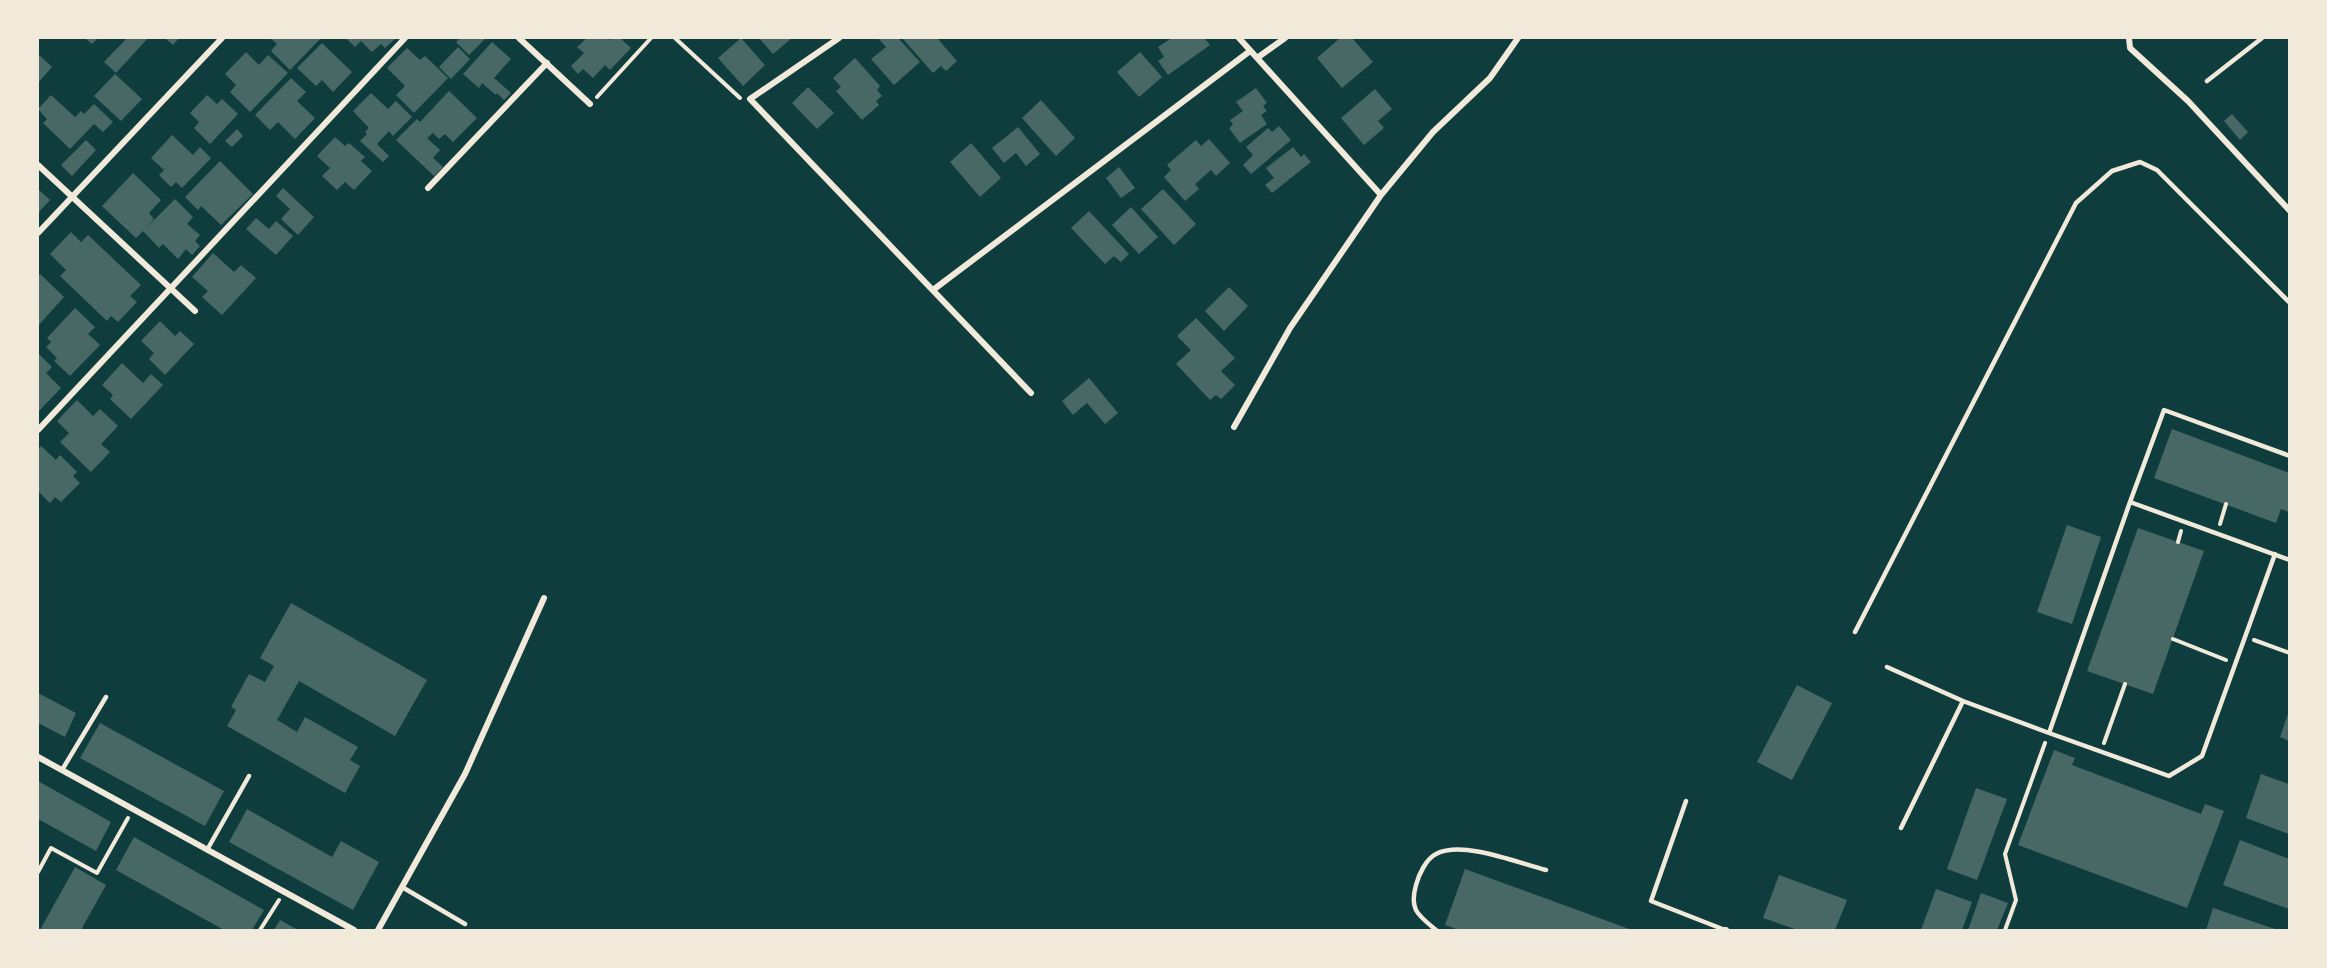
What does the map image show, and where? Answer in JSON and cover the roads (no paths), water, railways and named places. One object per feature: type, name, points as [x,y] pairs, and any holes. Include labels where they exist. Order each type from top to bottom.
[{"type":"street","points":[[38,233],[222,38]]},
{"type":"street","points":[[38,430],[405,38]]},
{"type":"street","points":[[519,38],[590,104]]},
{"type":"street","points":[[839,38],[750,99],[1031,393]]},
{"type":"street","points":[[1239,38],[1381,195]]},
{"type":"street","points":[[1257,58],[1285,38]]},
{"type":"street","points":[[1234,427],[1290,328],[1381,195],[1432,132],[1490,78],[1518,38]]},
{"type":"street","points":[[2129,38],[2130,48],[2188,101],[2289,211]]},
{"type":"street","points":[[933,290],[1250,51]]},
{"type":"street","points":[[428,188],[547,63]]},
{"type":"street","points":[[38,165],[195,311]]},
{"type":"street","points":[[378,930],[465,774],[544,598]]},
{"type":"street","points":[[38,757],[354,930]]},
{"type":"lane","points":[[2207,81],[2262,38]]},
{"type":"lane","points":[[1855,632],[2076,203],[2112,171],[2140,162],[2157,170],[2289,303]]},
{"type":"lane","points":[[2049,733],[2164,410],[2289,456]]},
{"type":"lane","points":[[2130,502],[2289,560]]},
{"type":"lane","points":[[1887,667],[1963,701],[2169,776],[2202,756],[2275,554]]},
{"type":"lane","points":[[62,770],[106,697]]},
{"type":"lane","points":[[1901,828],[1963,701]]},
{"type":"lane","points":[[207,850],[249,776]]},
{"type":"lane","points":[[1686,801],[1651,901],[1725,930]]},
{"type":"lane","points":[[1436,930],[1417,915],[1412,899],[1419,873],[1435,854],[1456,850],[1473,851],[1546,870]]},
{"type":"lane","points":[[402,887],[465,924]]}]
